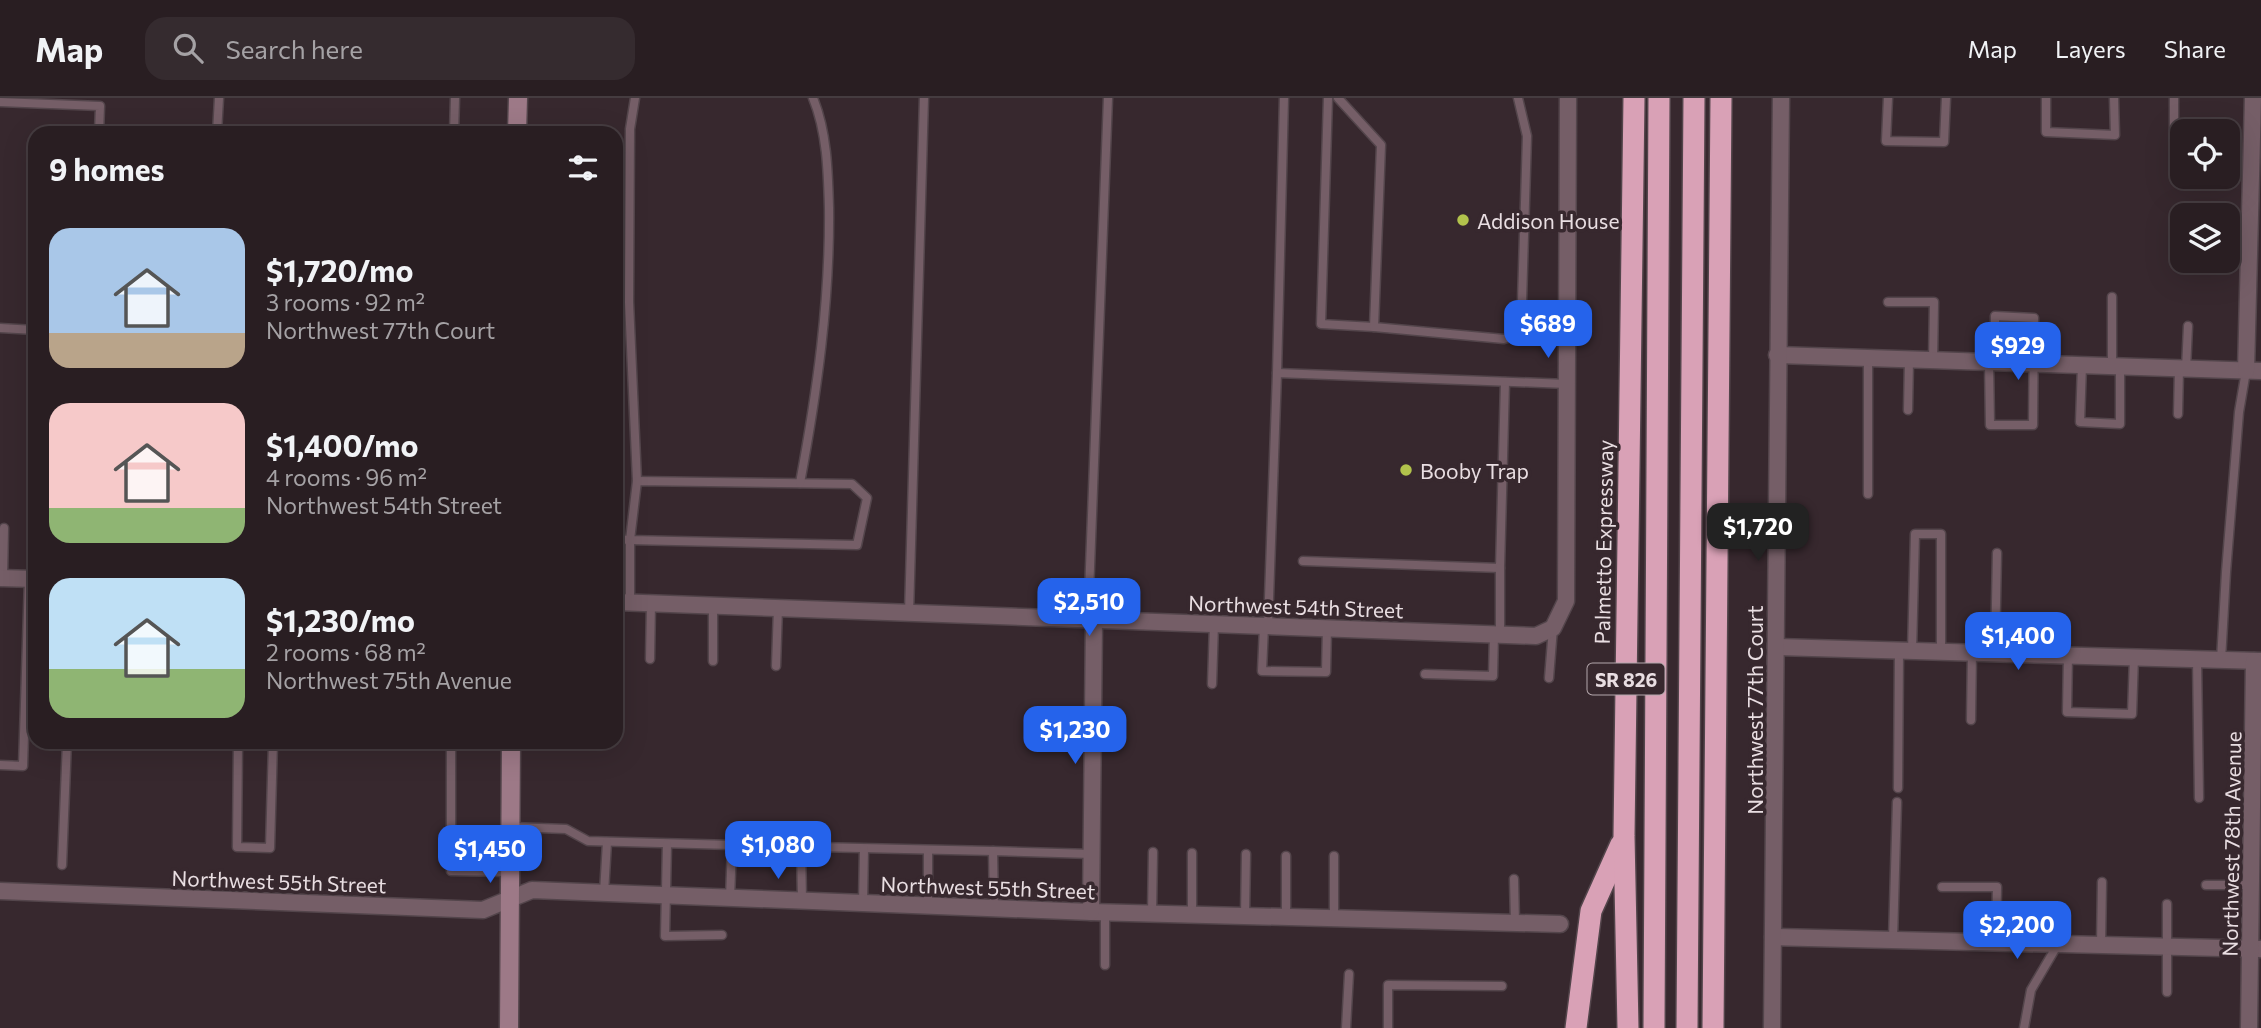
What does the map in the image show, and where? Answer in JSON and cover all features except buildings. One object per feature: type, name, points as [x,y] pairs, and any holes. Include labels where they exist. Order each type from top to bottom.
[{"type":"highway","name":"Palmetto Expressway","points":[[1628,1028],[1624,836],[1634,98]]},
{"type":"highway","points":[[1654,1028],[1659,98]]},
{"type":"highway","points":[[1687,1028],[1694,98]]},
{"type":"highway","points":[[1713,1028],[1721,98]]},
{"type":"highway","points":[[1576,1028],[1591,911],[1624,836]]},
{"type":"street","points":[[517,126],[518,98]]},
{"type":"street","points":[[1553,628],[1566,601],[1568,98]]},
{"type":"street","name":"Northwest 77th Court","points":[[1772,1028],[1781,98]]},
{"type":"street","points":[[1777,355],[2253,371],[2253,98]]},
{"type":"street","points":[[2,578],[28,579]]},
{"type":"street","name":"Northwest 54th Street","points":[[623,602],[1536,636],[1553,628]]},
{"type":"street","points":[[1091,619],[1092,854],[1098,912]]},
{"type":"street","points":[[1776,646],[2258,661]]},
{"type":"street","name":"Northwest 78th Avenue","points":[[2249,1028],[2256,949],[2252,885],[2258,661]]},
{"type":"street","points":[[509,1028],[511,749]]},
{"type":"street","name":"Northwest 55th Street","points":[[0,891],[483,910],[531,890],[1152,914],[1560,924]]},
{"type":"street","points":[[1773,937],[2256,949]]},
{"type":"lane","points":[[217,126],[219,98]]},
{"type":"lane","points":[[454,126],[455,98]]},
{"type":"lane","points":[[623,602],[638,481],[629,302],[629,128],[635,98]]},
{"type":"lane","points":[[800,483],[817,396],[830,267],[828,168],[819,112],[813,98]]},
{"type":"lane","points":[[909,613],[924,98]]},
{"type":"lane","points":[[1091,619],[1108,98]]},
{"type":"lane","points":[[1284,98],[1277,373],[1262,671],[1326,672],[1327,628]]},
{"type":"lane","points":[[1328,98],[1321,324],[1504,339],[1521,334],[1527,136],[1518,98]]},
{"type":"lane","points":[[1338,98],[1381,145],[1374,327]]},
{"type":"lane","points":[[1888,98],[1886,141],[1944,142],[1946,98]]},
{"type":"lane","points":[[2046,98],[2046,132],[2115,135],[2114,98]]},
{"type":"lane","points":[[2174,98],[2174,119]]},
{"type":"lane","points":[[0,102],[100,106],[99,126]]},
{"type":"lane","points":[[2082,365],[2080,422],[2120,424],[2112,297]]},
{"type":"lane","points":[[1888,302],[1934,302],[1933,361]]},
{"type":"lane","points":[[1995,316],[2034,318],[2033,425],[1990,425],[1992,363],[1995,316]]},
{"type":"lane","points":[[2178,414],[2188,326]]},
{"type":"lane","points":[[0,328],[28,330]]},
{"type":"lane","points":[[1868,359],[1868,494]]},
{"type":"lane","points":[[1908,410],[1909,360]]},
{"type":"lane","points":[[2221,660],[2239,412],[2253,371]]},
{"type":"lane","points":[[1277,373],[1567,384]]},
{"type":"lane","points":[[1425,674],[1493,676],[1500,568],[1505,382]]},
{"type":"lane","points":[[623,539],[857,545],[867,498],[852,484],[638,481]]},
{"type":"lane","points":[[2,578],[4,528]]},
{"type":"lane","points":[[1898,788],[1905,650],[1915,534],[1941,534],[1941,652]]},
{"type":"lane","points":[[1995,653],[1997,553]]},
{"type":"lane","points":[[1303,561],[1500,568]]},
{"type":"lane","points":[[650,659],[651,603]]},
{"type":"lane","points":[[713,606],[713,661]]},
{"type":"lane","points":[[776,666],[778,608]]},
{"type":"lane","points":[[1212,684],[1214,624]]},
{"type":"lane","points":[[1549,678],[1553,628]]},
{"type":"lane","points":[[1971,720],[1972,652]]},
{"type":"lane","points":[[2068,655],[2067,712],[2132,714],[2134,657]]},
{"type":"lane","points":[[2197,659],[2199,798]]},
{"type":"lane","points":[[0,765],[23,766],[28,662]]},
{"type":"lane","points":[[62,865],[67,749]]},
{"type":"lane","points":[[238,749],[237,847],[270,848],[273,749]]},
{"type":"lane","points":[[451,749],[451,871],[510,872]]},
{"type":"lane","points":[[1893,939],[1897,802]]},
{"type":"lane","points":[[510,827],[566,829],[588,841],[607,842],[1092,854]]},
{"type":"lane","points":[[604,892],[607,842]]},
{"type":"lane","points":[[667,844],[665,936],[722,935]]},
{"type":"lane","points":[[730,898],[732,845]]},
{"type":"lane","points":[[801,847],[802,900]]},
{"type":"lane","points":[[863,903],[864,849]]},
{"type":"lane","points":[[928,905],[929,850]]},
{"type":"lane","points":[[993,851],[993,908]]},
{"type":"lane","points":[[1152,914],[1153,852]]},
{"type":"lane","points":[[1192,853],[1192,915]]},
{"type":"lane","points":[[1245,916],[1246,854]]},
{"type":"lane","points":[[1286,856],[1286,917]]},
{"type":"lane","points":[[1334,856],[1334,918]]},
{"type":"lane","points":[[1514,879],[1515,923]]},
{"type":"lane","points":[[2101,945],[2102,882]]},
{"type":"lane","points":[[2206,885],[2252,885]]},
{"type":"lane","points":[[1942,887],[1997,887],[1996,942]]},
{"type":"lane","points":[[2167,904],[2167,992]]},
{"type":"lane","points":[[1098,912],[1105,965]]},
{"type":"lane","points":[[2024,1028],[2031,990],[2058,944]]},
{"type":"lane","points":[[1346,1028],[1349,974]]},
{"type":"lane","points":[[1388,1028],[1388,985],[1502,986]]},
{"type":"place","name":"Addison House","points":[[1463,220]]},
{"type":"place","name":"Booby Trap","points":[[1406,470]]}]
